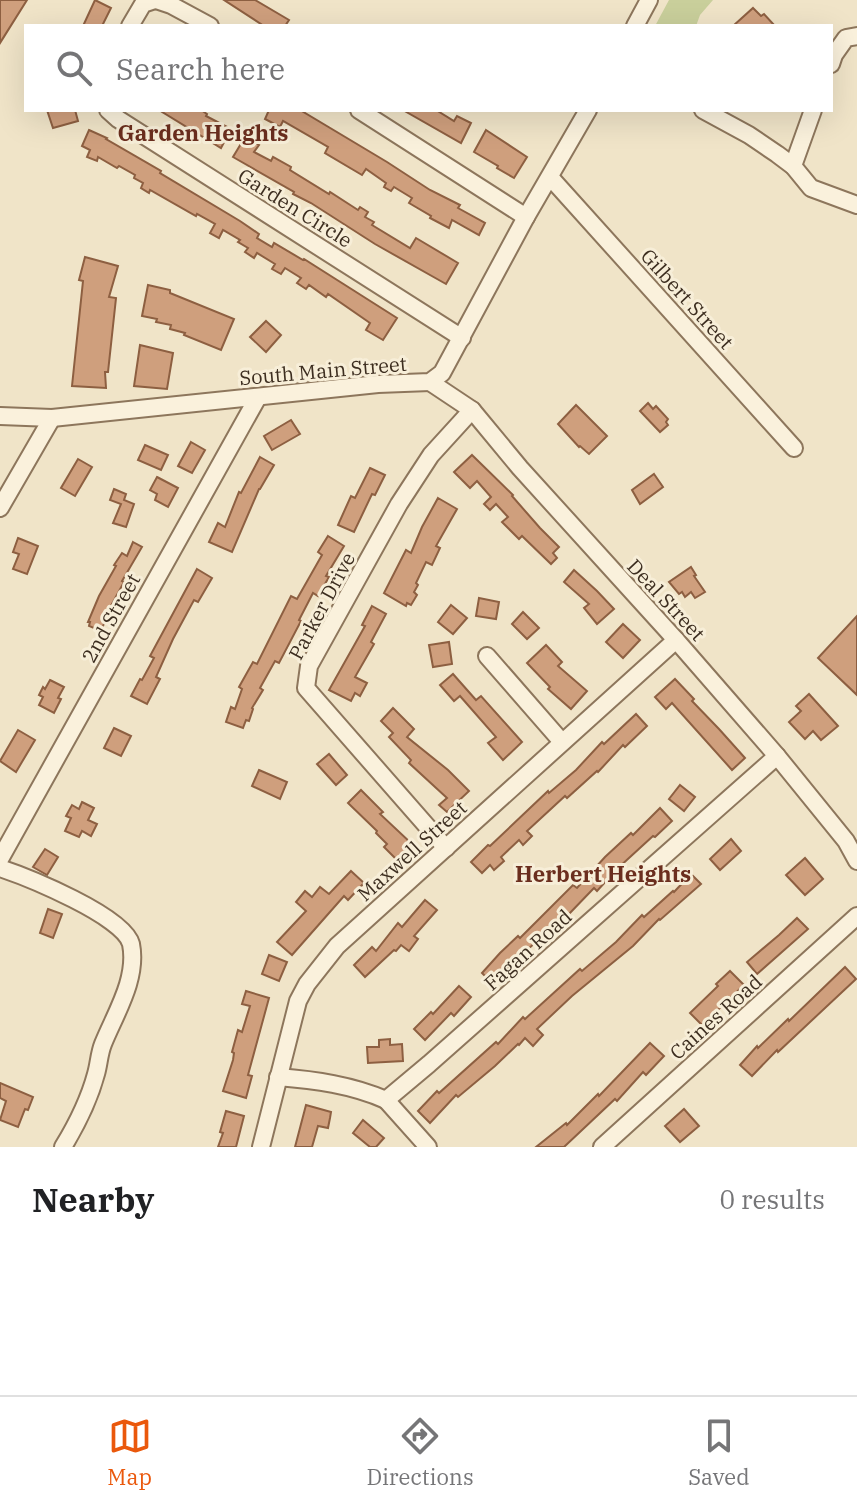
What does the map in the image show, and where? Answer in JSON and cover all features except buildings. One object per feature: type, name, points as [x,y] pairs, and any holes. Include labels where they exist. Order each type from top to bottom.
[{"type":"street","points":[[131,24],[143,4],[156,0],[206,24]]},
{"type":"street","points":[[636,24],[649,0]]},
{"type":"street","points":[[833,58],[846,38],[857,36]]},
{"type":"street","name":"Garden Circle","points":[[110,112],[462,338]]},
{"type":"street","points":[[362,112],[526,217]]},
{"type":"street","name":"South Main Street","points":[[0,416],[52,418],[378,384],[430,382],[442,373],[587,112]]},
{"type":"street","points":[[707,112],[749,135],[793,166],[811,188],[857,205]]},
{"type":"street","points":[[793,166],[812,112]]},
{"type":"street","name":"Gilbert Street","points":[[550,177],[794,448]]},
{"type":"street","name":"Deal Street","points":[[430,382],[472,410],[777,756],[846,841],[857,861]]},
{"type":"street","name":"2nd Street","points":[[0,859],[258,397]]},
{"type":"street","name":"Parker Drive","points":[[446,848],[306,688],[309,666],[399,504],[431,455],[472,410]]},
{"type":"street","points":[[0,508],[52,418]]},
{"type":"street","name":"Maxwell Street","points":[[261,1147],[298,1001],[315,972],[337,946],[676,640]]},
{"type":"street","points":[[487,656],[562,742]]},
{"type":"street","name":"Fagan Road","points":[[386,1100],[777,756]]},
{"type":"street","points":[[0,868],[79,902],[125,931],[131,944],[130,977],[101,1047],[96,1074],[77,1124],[63,1147]]},
{"type":"street","name":"Caines Road","points":[[602,1147],[857,916]]},
{"type":"street","points":[[278,1077],[314,1080],[370,1093],[386,1100],[428,1147]]},
{"type":"green space","points":[[669,0],[713,0],[697,24],[656,24]]},
{"type":"district","name":"Garden Heights","points":[[203,133]]},
{"type":"district","name":"Herbert Heights","points":[[603,874]]}]
